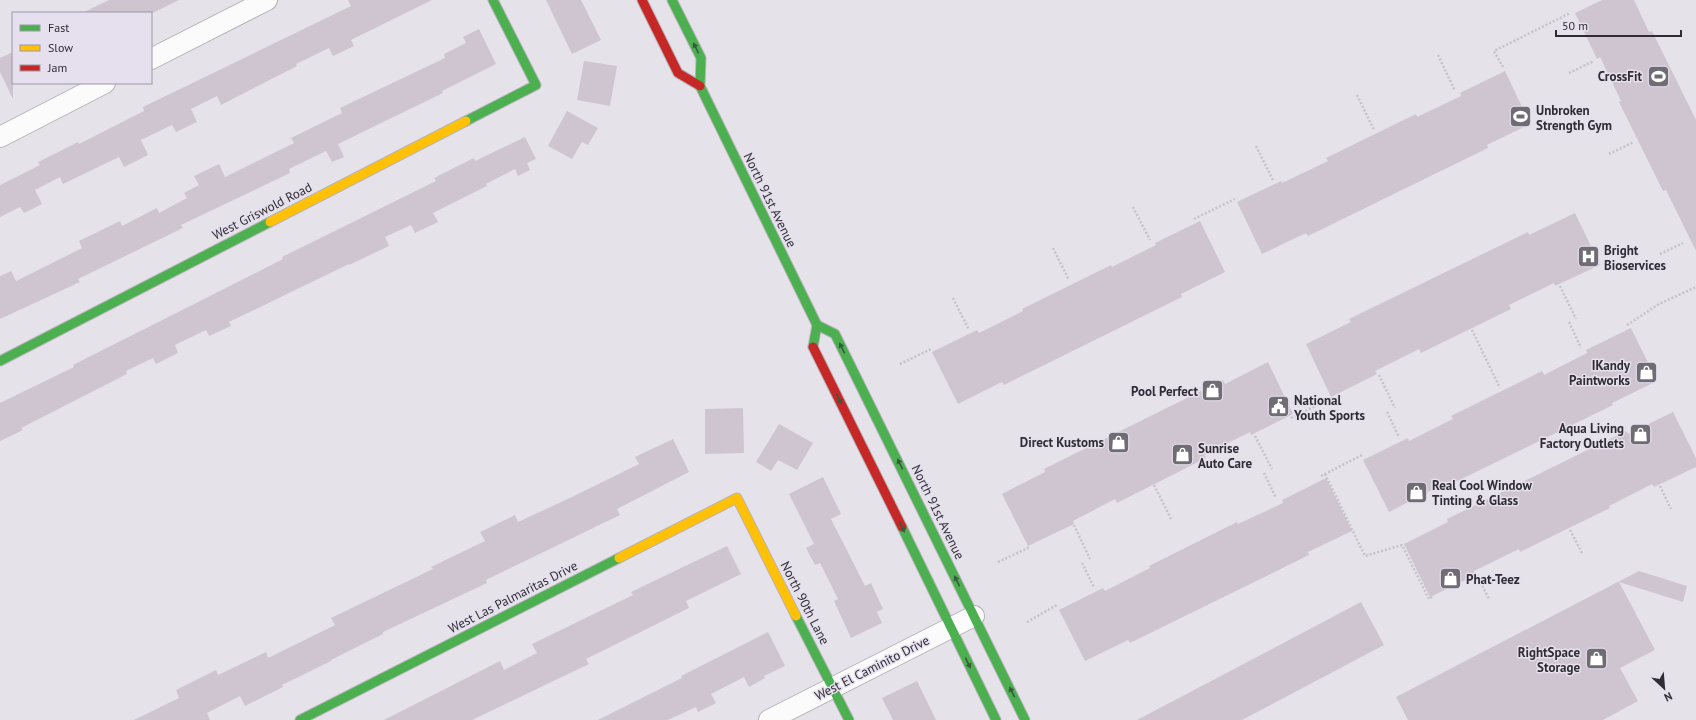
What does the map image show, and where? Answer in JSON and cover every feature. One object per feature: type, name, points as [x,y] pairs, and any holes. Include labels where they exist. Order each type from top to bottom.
[{"type":"street","points":[[152,59],[267,0]]},
{"type":"street","name":"West Griswold Road","points":[[0,361],[536,85],[493,0]]},
{"type":"street","points":[[642,0],[678,73],[700,86]]},
{"type":"street","name":"North 91st Avenue","points":[[672,0],[701,58],[700,86],[817,325],[835,334],[1025,720]]},
{"type":"street","points":[[0,137],[103,84]]},
{"type":"street","points":[[817,325],[813,346],[996,720]]},
{"type":"street","name":"North 90th Lane","points":[[737,498],[849,720]]},
{"type":"street","name":"West Las Palmaritas Drive","points":[[300,720],[737,498]]},
{"type":"street","name":"West El Caminito Drive","points":[[769,720],[974,616]]},
{"type":"path","points":[[1503,67],[1494,51],[1570,13]]},
{"type":"path","points":[[1438,55],[1455,91]]},
{"type":"path","points":[[1569,74],[1594,61]]},
{"type":"path","points":[[1357,96],[1374,130]]},
{"type":"path","points":[[1610,154],[1634,142]]},
{"type":"path","points":[[1256,146],[1273,180]]},
{"type":"path","points":[[1194,219],[1235,199]]},
{"type":"path","points":[[1134,207],[1150,240]]},
{"type":"path","points":[[1660,254],[1683,243]]},
{"type":"path","points":[[1052,248],[1069,280]]},
{"type":"path","points":[[1560,286],[1576,318]]},
{"type":"path","points":[[1628,325],[1659,304],[1696,287]]},
{"type":"path","points":[[953,298],[968,330]]},
{"type":"path","points":[[1568,322],[1581,348]]},
{"type":"path","points":[[1472,330],[1500,388]]},
{"type":"path","points":[[900,364],[931,349]]},
{"type":"path","points":[[1379,375],[1395,408]]},
{"type":"path","points":[[1291,418],[1332,398]]},
{"type":"path","points":[[1387,412],[1399,437]]},
{"type":"path","points":[[1256,436],[1272,469]]},
{"type":"path","points":[[1321,476],[1362,455]]},
{"type":"path","points":[[1264,473],[1276,498]]},
{"type":"path","points":[[1325,474],[1365,556],[1402,545],[1429,599],[1432,597]]},
{"type":"path","points":[[1154,485],[1171,519]]},
{"type":"path","points":[[1660,486],[1671,510]]},
{"type":"path","points":[[1074,525],[1090,559]]},
{"type":"path","points":[[1570,530],[1582,553]]},
{"type":"path","points":[[998,562],[1030,547]]},
{"type":"path","points":[[1082,563],[1094,587]]},
{"type":"path","points":[[1477,575],[1489,599]]},
{"type":"path","points":[[1027,622],[1058,605]]},
{"type":"building","points":[[109,0],[179,0],[153,13],[84,12]]},
{"type":"building","points":[[348,0],[432,0],[351,40],[354,46],[333,56],[329,48],[296,64],[297,66],[221,105],[217,96],[191,109],[197,122],[176,132],[172,125],[141,140],[148,155],[124,167],[119,157],[63,184],[60,177],[35,190],[42,204],[24,213],[20,207],[0,217],[0,185],[40,165],[38,162],[78,142],[79,144],[144,111],[143,107],[351,6]]},
{"type":"building","points":[[546,0],[581,0],[601,40],[572,54]]},
{"type":"building","points":[[1602,0],[1634,0],[1649,32],[1652,31],[1696,120],[1696,251],[1666,190],[1663,191],[1619,102],[1621,101],[1600,57],[1597,59],[1575,13]]},
{"type":"building","points":[[479,29],[496,64],[442,91],[443,93],[338,144],[344,157],[332,162],[326,151],[289,169],[290,173],[181,225],[183,228],[78,279],[80,282],[0,319],[0,276],[11,271],[16,281],[82,248],[79,241],[120,221],[122,226],[157,208],[159,213],[187,198],[184,193],[199,185],[194,176],[219,164],[225,177],[294,143],[291,138],[342,113],[340,108],[445,58],[444,54],[466,43],[463,37]]},
{"type":"building","points":[[12,52],[13,99],[0,72],[0,58]]},
{"type":"building","points":[[584,61],[617,66],[610,106],[577,100]]},
{"type":"building","points":[[1505,71],[1530,124],[1487,145],[1488,148],[1308,236],[1306,233],[1262,254],[1237,202],[1328,161],[1326,158],[1416,114],[1417,117],[1461,96],[1460,93]]},
{"type":"building","points":[[567,111],[598,128],[588,145],[582,142],[572,159],[548,146]]},
{"type":"building","points":[[525,137],[536,159],[527,163],[530,170],[518,176],[515,169],[486,184],[487,186],[433,213],[438,222],[415,233],[411,225],[385,237],[389,246],[229,322],[231,326],[209,336],[206,330],[175,345],[178,353],[156,364],[153,358],[126,371],[127,374],[21,428],[23,430],[0,441],[0,403],[74,367],[73,365],[283,259],[282,257],[436,181],[434,178],[474,158],[475,161]]},
{"type":"building","points":[[1575,213],[1600,265],[1555,286],[1554,283],[1509,305],[1511,309],[1421,353],[1419,349],[1375,371],[1377,374],[1331,397],[1306,344],[1351,322],[1349,319],[1528,232],[1529,235]]},
{"type":"building","points":[[1200,221],[1225,272],[1181,294],[1182,297],[1004,385],[1002,382],[958,404],[932,352],[977,330],[979,333],[1023,311],[1022,309],[1111,265],[1112,267],[1156,245],[1155,243]]},
{"type":"building","points":[[1631,328],[1657,381],[1612,403],[1613,405],[1435,492],[1434,489],[1389,512],[1363,460],[1408,438],[1409,441],[1453,419],[1451,416],[1542,371],[1544,375],[1587,353],[1586,350]]},
{"type":"building","points":[[1268,362],[1293,414],[1251,435],[1250,432],[1204,455],[1206,458],[1117,503],[1115,499],[1073,521],[1074,524],[1028,546],[1002,494],[1045,472],[1044,469],[1223,380],[1225,384]]},
{"type":"building","points":[[743,408],[744,453],[705,454],[705,409]]},
{"type":"building","points":[[1673,412],[1696,458],[1696,467],[1654,487],[1652,484],[1609,506],[1610,508],[1520,552],[1519,549],[1474,571],[1476,575],[1430,597],[1404,544],[1448,522],[1447,519],[1626,431],[1628,434]]},
{"type":"building","points":[[779,424],[813,443],[797,470],[778,460],[771,471],[756,462]]},
{"type":"building","points":[[673,439],[689,472],[617,509],[620,515],[486,580],[487,583],[383,632],[383,634],[282,685],[283,687],[245,706],[240,696],[207,713],[210,720],[134,720],[179,698],[176,690],[216,670],[218,675],[266,652],[268,658],[335,625],[331,618],[433,569],[431,567],[485,541],[480,532],[515,515],[518,522],[572,497],[639,464],[635,457]]},
{"type":"building","points":[[823,477],[841,514],[831,519],[865,586],[871,583],[883,609],[877,612],[882,623],[851,638],[834,601],[838,599],[820,563],[815,565],[806,548],[814,544],[789,494]]},
{"type":"building","points":[[1326,478],[1352,531],[1308,552],[1309,555],[1130,643],[1128,640],[1085,661],[1059,610],[1103,588],[1105,591],[1150,568],[1149,566],[1237,522],[1238,524],[1283,503],[1282,500]]},
{"type":"building","points":[[727,546],[741,574],[686,601],[689,608],[586,659],[589,664],[472,720],[384,720],[500,661],[504,670],[537,653],[532,644],[633,595],[631,592]]},
{"type":"building","points":[[1639,571],[1687,586],[1683,602],[1619,582],[1655,650],[1620,668],[1638,701],[1603,720],[1408,720],[1396,697]]},
{"type":"building","points":[[1361,602],[1384,645],[1242,720],[1137,720]]},
{"type":"building","points":[[768,632],[785,666],[764,676],[765,678],[749,687],[744,677],[711,694],[716,703],[698,712],[696,707],[668,720],[598,720],[682,678],[681,676]]},
{"type":"building","points":[[917,681],[936,720],[893,720],[882,698]]},
{"type":"traffic: fast","points":[[466,121],[536,85],[493,0]]},
{"type":"traffic: fast","points":[[672,0],[701,58],[700,86],[817,325],[813,347]]},
{"type":"traffic: fast","points":[[0,361],[270,222]]},
{"type":"traffic: fast","points":[[817,325],[835,334],[1025,720]]},
{"type":"traffic: fast","points":[[902,527],[996,720]]},
{"type":"traffic: fast","points":[[300,720],[619,558]]},
{"type":"traffic: fast","points":[[796,616],[849,720]]},
{"type":"traffic: slow","points":[[270,222],[466,121]]},
{"type":"traffic: slow","points":[[619,558],[737,498],[796,616]]},
{"type":"traffic: jam","points":[[642,0],[678,73],[700,86]]},
{"type":"traffic: jam","points":[[813,347],[902,527]]},
{"type":"place","name":"CrossFit","points":[[1658,76]]},
{"type":"place","name":"Unbroken Strength Gym","points":[[1521,117]]},
{"type":"place","name":"Bright Bioservices","points":[[1589,257]]},
{"type":"place","name":"IKandy Paintworks","points":[[1646,372]]},
{"type":"place","name":"Pool Perfect","points":[[1213,391]]},
{"type":"place","name":"National Youth Sports","points":[[1278,407]]},
{"type":"place","name":"Aqua Living Factory Outlets","points":[[1640,435]]},
{"type":"place","name":"Direct Kustoms","points":[[1119,442]]},
{"type":"place","name":"Sunrise Auto Care","points":[[1183,455]]},
{"type":"place","name":"Real Cool Window Tinting & Glass","points":[[1417,492]]},
{"type":"place","name":"Phat-Teez","points":[[1450,579]]},
{"type":"place","name":"RightSpace Storage","points":[[1596,659]]}]
